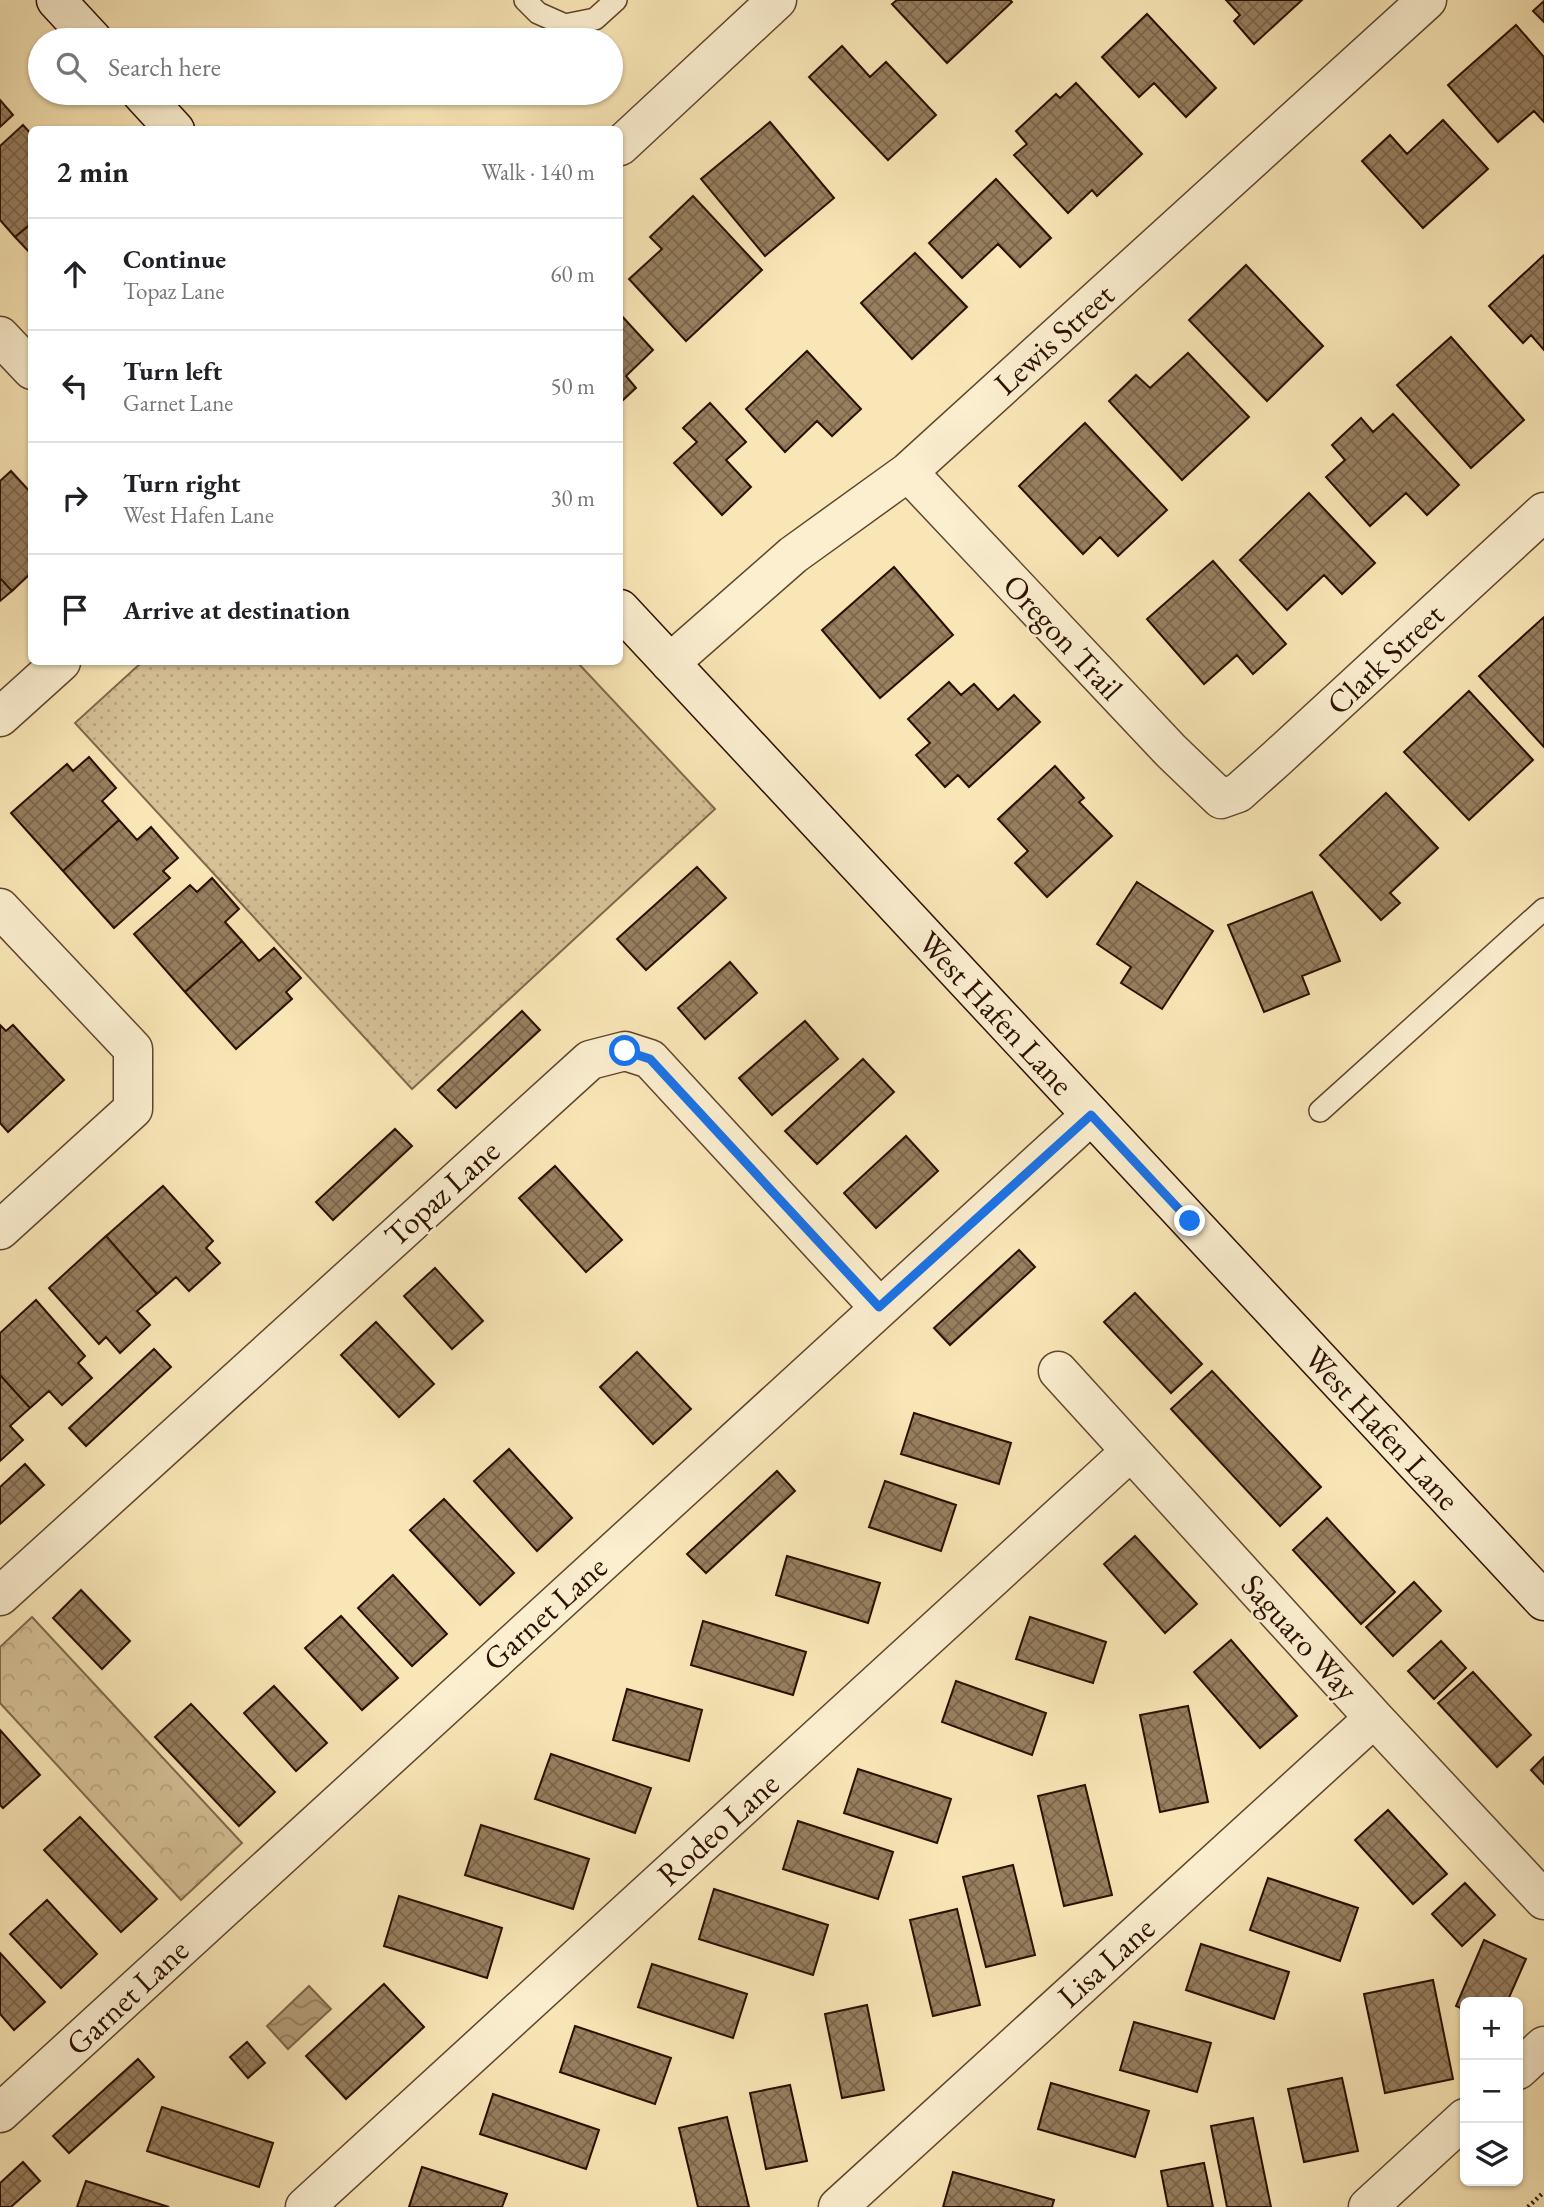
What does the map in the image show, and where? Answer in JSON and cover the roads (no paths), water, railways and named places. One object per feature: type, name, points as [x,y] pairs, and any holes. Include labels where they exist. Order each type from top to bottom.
[{"type":"street","points":[[56,0],[82,28]]},
{"type":"street","points":[[623,143],[777,0]]},
{"type":"street","name":"Lewis Street","points":[[670,663],[793,555],[908,472],[1427,0]]},
{"type":"street","points":[[152,105],[171,126]]},
{"type":"street","name":"Oregon Trail","points":[[908,472],[1171,751],[1221,799]]},
{"type":"street","name":"Clark Street","points":[[1221,799],[1238,793],[1544,512]]},
{"type":"street","name":"West Hafen Lane","points":[[623,613],[1544,1601]]},
{"type":"street","points":[[0,717],[58,665]]},
{"type":"street","points":[[0,908],[133,1049],[133,1109],[0,1230]]},
{"type":"street","name":"Topaz Lane","points":[[0,1596],[590,1060],[625,1051],[650,1059],[879,1307]]},
{"type":"street","name":"Garnet Lane","points":[[0,2113],[1091,1115]]},
{"type":"street","name":"Saguaro Way","points":[[1058,1371],[1544,1900]]},
{"type":"street","name":"Rodeo Lane","points":[[305,2207],[1131,1451]]},
{"type":"street","name":"Lisa Lane","points":[[838,2207],[1374,1718]]},
{"type":"street","points":[[1523,2065],[1544,2046]]},
{"type":"street","points":[[1368,2207],[1460,2123]]},
{"type":"lane","points":[[525,0],[538,13],[565,25],[595,19],[616,0]]},
{"type":"lane","points":[[1320,1111],[1544,909]]},
{"type":"water","points":[[309,1986],[331,2009],[288,2049],[267,2026]]}]
